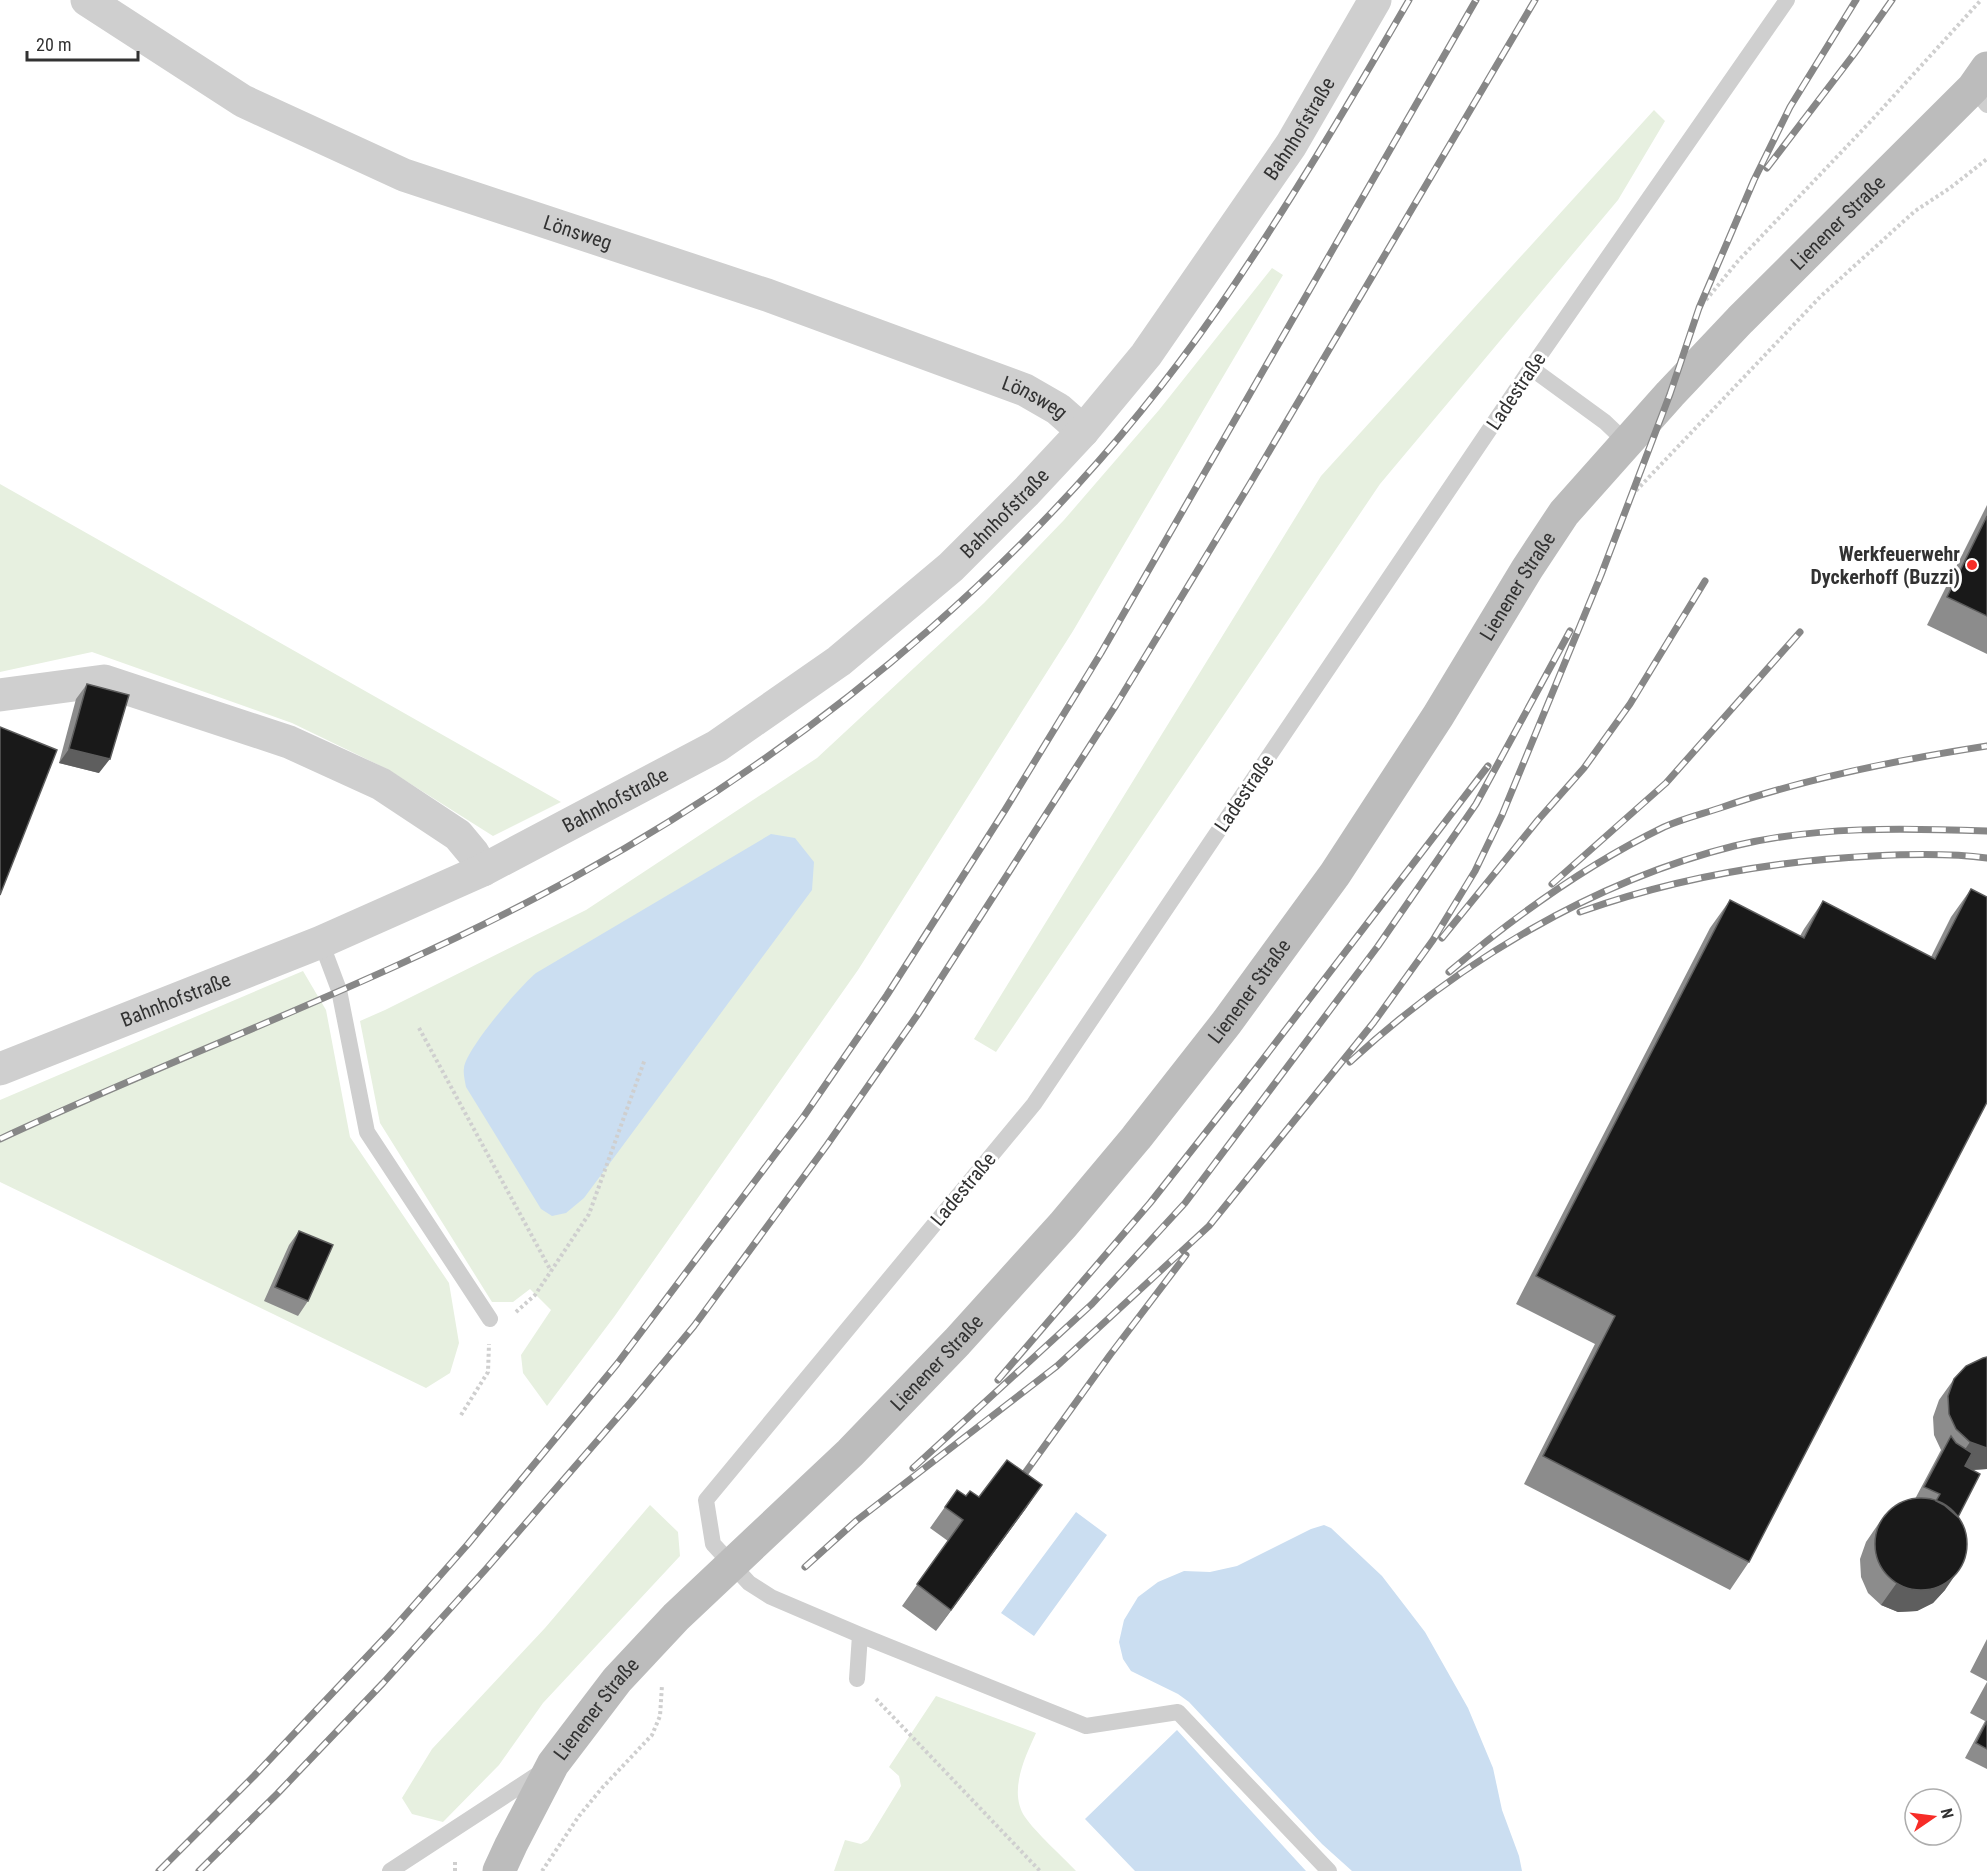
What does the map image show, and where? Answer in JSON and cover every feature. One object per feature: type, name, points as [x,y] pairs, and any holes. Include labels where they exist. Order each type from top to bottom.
[{"type":"street","name":"Lönsweg","points":[[87,0],[243,101],[404,175],[767,295],[1025,390],[1058,409],[1083,431]]},
{"type":"street","name":"Bahnhofstraße","points":[[0,1070],[321,942],[483,870],[717,746],[839,661],[951,567],[1083,431],[1146,355],[1291,145],[1375,0]]},
{"type":"street","name":"Lienener Straße","points":[[499,1871],[510,1845],[553,1764],[618,1680],[676,1617],[850,1454],[941,1359],[1063,1225],[1136,1138],[1227,1022],[1335,874],[1438,716],[1558,522],[1740,320],[1983,85]]},
{"type":"street","points":[[0,695],[104,681],[289,742],[381,784],[458,835],[483,870]]},
{"type":"lane","name":"Ladestraße","points":[[1329,1871],[1178,1712],[1086,1726],[771,1597],[749,1583],[713,1544],[706,1500],[1034,1104],[1531,368],[1787,0]]},
{"type":"lane","points":[[1531,368],[1605,422],[1627,443]]},
{"type":"lane","points":[[321,942],[339,990],[367,1132],[490,1319]]},
{"type":"lane","points":[[857,1679],[860,1635]]},
{"type":"lane","points":[[390,1871],[553,1764]]},
{"type":"path","points":[[1699,308],[1738,261],[1870,122],[1981,0]]},
{"type":"path","points":[[419,1028],[551,1271]]},
{"type":"path","points":[[461,1415],[488,1372],[490,1319],[516,1312],[536,1295],[589,1214],[645,1059]]},
{"type":"path","points":[[542,1871],[579,1816],[652,1735],[660,1716],[663,1678]]},
{"type":"path","points":[[857,1679],[1040,1871]]},
{"type":"path","points":[[455,1871],[455,1849],[463,1823]]},
{"type":"green space","points":[[1654,110],[1665,121],[1618,200],[1380,484],[996,1052],[974,1039],[1321,476]]},
{"type":"green space","points":[[1272,268],[1283,275],[1073,631],[858,970],[614,1317],[547,1406],[523,1373],[521,1355],[551,1310],[530,1289],[513,1302],[492,1302],[380,1123],[360,1021],[586,910],[817,758],[984,603],[1064,520],[1159,410]]},
{"type":"green space","points":[[0,484],[561,802],[493,836],[387,769],[292,723],[92,652],[0,672]]},
{"type":"green space","points":[[303,971],[326,1010],[350,1137],[449,1283],[459,1343],[450,1373],[426,1388],[0,1182],[0,1100]]},
{"type":"green space","points":[[650,1505],[678,1532],[680,1556],[543,1703],[499,1765],[443,1822],[412,1814],[402,1798],[432,1749],[545,1628]]},
{"type":"green space","points":[[936,1696],[1036,1733],[1020,1775],[1018,1797],[1020,1807],[1036,1830],[1076,1871],[834,1871],[845,1840],[861,1844],[868,1840],[901,1786],[899,1776],[889,1767]]},
{"type":"water","points":[[771,834],[795,838],[814,862],[812,890],[584,1198],[566,1213],[552,1216],[541,1209],[466,1087],[464,1068],[467,1059],[483,1033],[536,973]]},
{"type":"water","points":[[1076,1512],[1107,1535],[1034,1636],[1001,1613]]},
{"type":"water","points":[[1324,1525],[1331,1528],[1382,1576],[1425,1632],[1468,1708],[1493,1768],[1502,1810],[1519,1856],[1522,1871],[1352,1871],[1322,1844],[1189,1702],[1178,1694],[1131,1671],[1123,1659],[1119,1642],[1124,1620],[1138,1597],[1158,1582],[1184,1571],[1210,1572],[1237,1566],[1311,1529]]},
{"type":"water","points":[[1177,1730],[1306,1871],[1135,1871],[1085,1819]]},
{"type":"building","points":[[1987,516],[1987,616],[1947,597]]},
{"type":"building","points":[[87,684],[129,695],[110,759],[69,749]]},
{"type":"building","points":[[0,727],[57,750],[0,895]]},
{"type":"building","points":[[1971,889],[1987,897],[1987,1102],[1749,1562],[1543,1456],[1615,1316],[1536,1276],[1730,900],[1804,938],[1823,901],[1935,959]]},
{"type":"building","points":[[299,1231],[333,1245],[308,1301],[275,1287]]},
{"type":"building","points":[[1987,1357],[1987,1448],[1970,1442],[1956,1429],[1949,1414],[1948,1396],[1954,1379],[1966,1366]]},
{"type":"building","points":[[1951,1436],[1956,1443],[1972,1453],[1965,1466],[1980,1474],[1958,1517],[1936,1501],[1940,1494],[1924,1487]]},
{"type":"building","points":[[1007,1460],[1042,1485],[951,1610],[917,1584],[963,1520],[945,1507],[957,1490],[966,1496],[970,1491],[979,1497]]},
{"type":"building","points":[[1921,1498],[1938,1502],[1953,1512],[1963,1527],[1967,1544],[1963,1561],[1953,1576],[1938,1586],[1921,1590],[1904,1586],[1889,1576],[1879,1561],[1875,1544],[1879,1527],[1889,1512],[1904,1502]]},
{"type":"building","points":[[1987,1721],[1987,1749],[1976,1743]]},
{"type":"railway","points":[[0,1139],[364,980],[508,912],[578,875],[671,821],[760,762],[847,698],[930,629],[1009,556],[1084,478],[1153,396],[1217,310],[1268,234],[1340,118],[1409,0]]},
{"type":"railway","points":[[159,1871],[254,1776],[392,1630],[468,1544],[617,1364],[804,1116],[887,995],[1005,810],[1101,653],[1476,0]]},
{"type":"railway","points":[[199,1871],[277,1794],[383,1683],[631,1402],[694,1326],[827,1145],[918,1014],[1116,705],[1251,482],[1535,0]]},
{"type":"railway","points":[[805,1567],[856,1521],[1057,1366],[1209,1226],[1374,1022],[1433,940],[1475,871],[1502,815],[1601,575],[1670,394],[1699,308],[1754,180],[1790,107],[1856,0]]},
{"type":"railway","points":[[1767,168],[1892,0]]},
{"type":"railway","points":[[1442,938],[1538,820],[1584,768],[1630,704],[1705,581]]},
{"type":"railway","points":[[913,1468],[1092,1304],[1185,1203],[1378,946],[1476,804],[1570,631]]},
{"type":"railway","points":[[1552,884],[1666,783],[1800,632]]},
{"type":"railway","points":[[1449,972],[1499,931],[1552,893],[1607,858],[1664,827],[1752,797],[1819,779],[1919,757],[1987,746]]},
{"type":"railway","points":[[998,1380],[1150,1203],[1488,766]]},
{"type":"railway","points":[[1350,1062],[1435,992],[1529,930],[1578,904],[1681,861],[1734,846],[1796,835],[1892,829],[1987,831]]},
{"type":"railway","points":[[1580,912],[1688,881],[1798,862],[1916,854],[1987,858]]},
{"type":"railway","points":[[1015,1487],[1110,1355],[1186,1255]]},
{"type":"place","name":"Werkfeuerwehr Dyckerhoff (Buzzi)","points":[[1972,565]]}]
